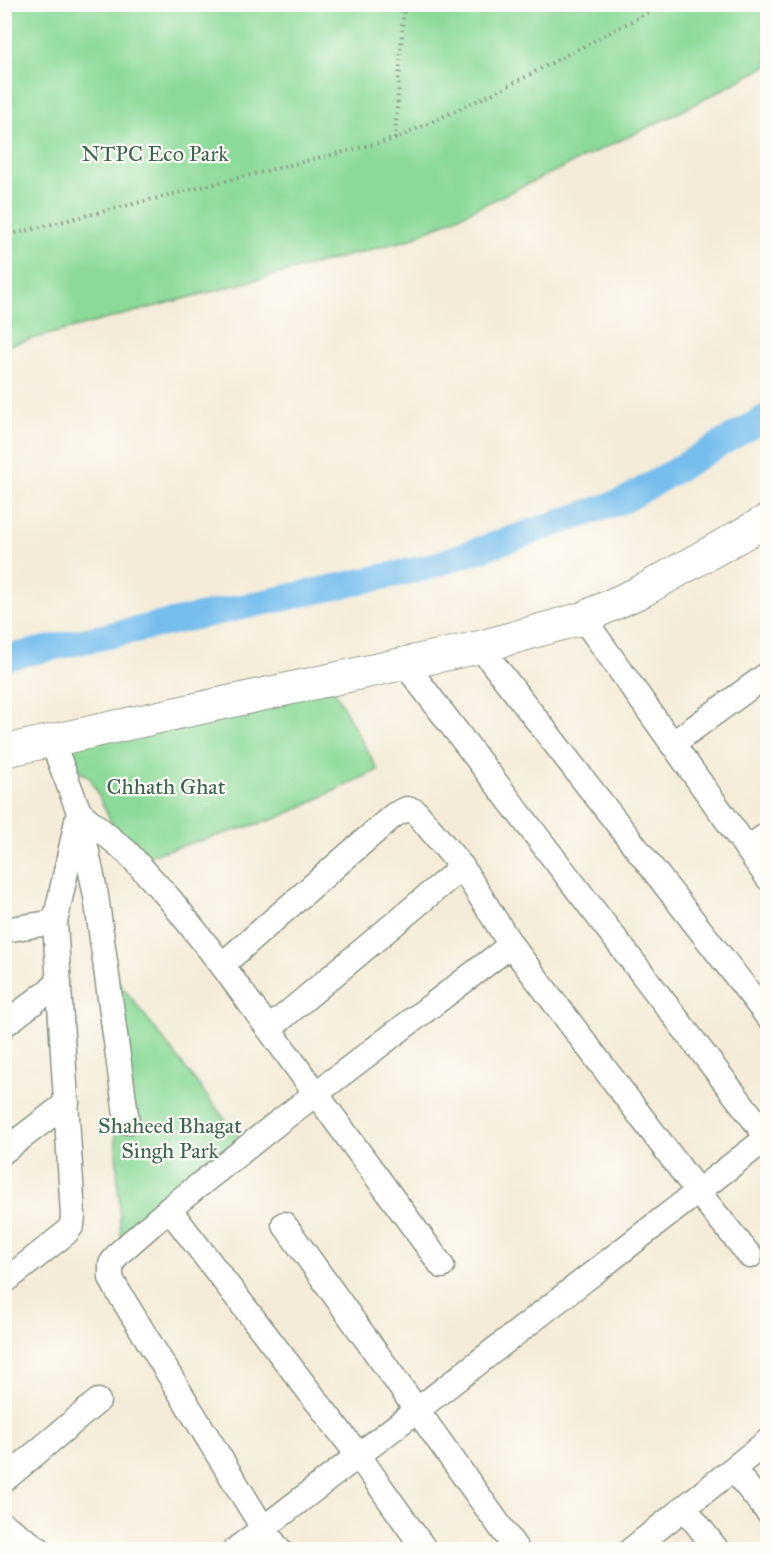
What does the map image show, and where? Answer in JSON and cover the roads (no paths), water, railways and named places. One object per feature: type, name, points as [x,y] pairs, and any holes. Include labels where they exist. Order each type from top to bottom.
[{"type":"street","points":[[4,751],[480,647],[583,618],[642,591],[768,520]]},
{"type":"street","points":[[583,618],[768,878]]},
{"type":"street","points":[[480,647],[768,1017]]},
{"type":"street","points":[[235,1550],[768,1138],[404,663]]},
{"type":"street","points":[[672,744],[768,674]]},
{"type":"street","points":[[52,741],[79,812],[96,896],[127,1122]]},
{"type":"street","points":[[222,964],[394,815],[407,809],[415,811],[462,867],[511,945],[698,1192],[750,1256]]},
{"type":"street","points":[[4,1282],[56,1243],[72,1225],[67,1103],[55,922],[79,812]]},
{"type":"street","points":[[79,812],[127,852],[169,898],[222,964],[442,1266]]},
{"type":"street","points":[[747,849],[768,834]]},
{"type":"street","points":[[269,1029],[462,867]]},
{"type":"street","points":[[4,930],[55,922]]},
{"type":"street","points":[[279,1550],[263,1528],[111,1278],[111,1264],[119,1253],[169,1209],[316,1093],[511,945]]},
{"type":"street","points":[[4,1025],[60,983]]},
{"type":"street","points":[[4,1151],[67,1103]]},
{"type":"street","points":[[169,1209],[358,1455],[425,1550]]},
{"type":"street","points":[[284,1224],[517,1550]]},
{"type":"street","points":[[4,1480],[98,1401]]},
{"type":"street","points":[[631,1550],[768,1441]]},
{"type":"street","points":[[733,1469],[768,1512]]},
{"type":"street","points":[[684,1507],[717,1550]]},
{"type":"street","points":[[4,1525],[40,1550]]},
{"type":"waterway","points":[[4,658],[429,567],[625,500],[768,416]]},
{"type":"park label","name":"NTPC Eco Park","points":[[155,153]]},
{"type":"park label","name":"Chhath Ghat","points":[[166,786]]},
{"type":"park label","name":"Shaheed Bhagat Singh Park","points":[[170,1138]]}]
